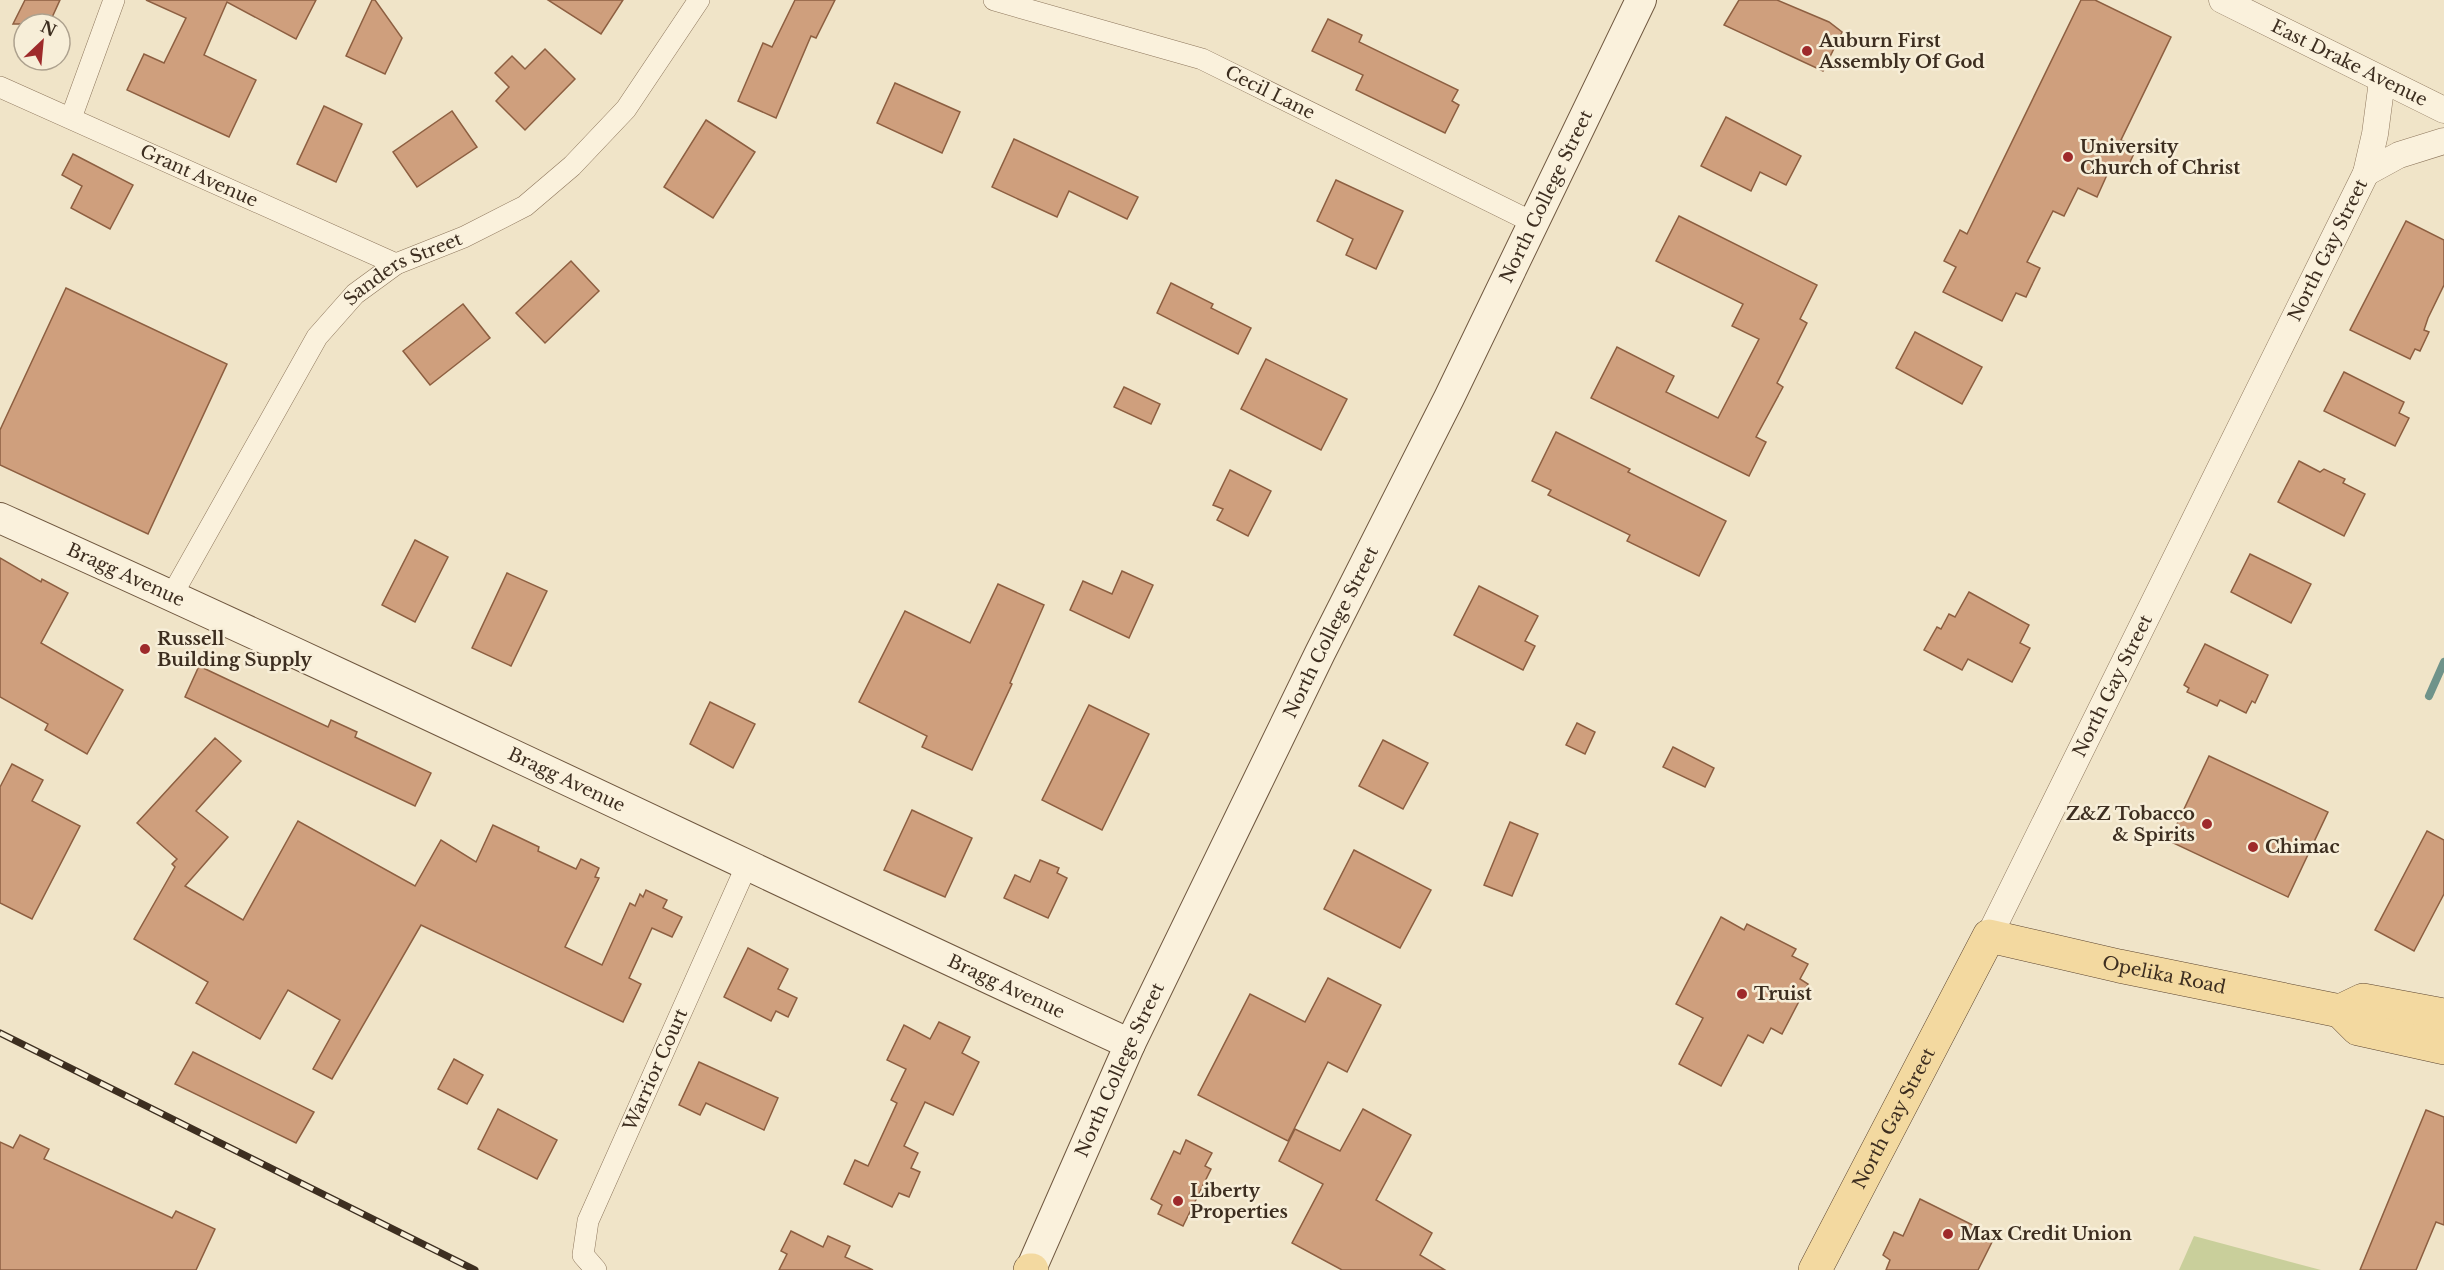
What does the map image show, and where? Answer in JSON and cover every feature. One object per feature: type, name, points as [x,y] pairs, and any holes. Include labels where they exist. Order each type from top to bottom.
[{"type":"main road","name":"North College Street","points":[[1031,1270],[1131,1044],[1320,653],[1449,398],[1641,0]]},
{"type":"main road","name":"Bragg Avenue","points":[[0,518],[172,595],[746,867],[1131,1044]]},
{"type":"main road","name":"Opelika Road","points":[[1989,936],[2119,966],[2340,1011],[2358,1029],[2444,1048]]},
{"type":"main road","name":"North Gay Street","points":[[1815,1270],[1989,936]]},
{"type":"main road","points":[[2340,1011],[2363,1000],[2444,1016]]},
{"type":"street","points":[[71,118],[114,0]]},
{"type":"street","name":"Sanders Street","points":[[172,595],[317,338],[356,294],[396,264],[464,237],[525,206],[572,166],[626,109],[699,0]]},
{"type":"street","name":"Cecil Lane","points":[[994,0],[1202,59],[1534,223]]},
{"type":"street","name":"East Drake Avenue","points":[[2222,0],[2444,110]]},
{"type":"street","points":[[2366,173],[2375,134],[2382,81]]},
{"type":"street","name":"Grant Avenue","points":[[0,87],[396,264]]},
{"type":"street","name":"North Gay Street","points":[[1989,936],[2366,173],[2399,155],[2444,141]]},
{"type":"street","name":"Warrior Court","points":[[596,1270],[583,1255],[588,1221],[746,867]]},
{"type":"green space","points":[[2194,1236],[2321,1270],[2179,1270]]},
{"type":"building","points":[[25,0],[60,0],[54,12],[19,12]]},
{"type":"building","points":[[146,0],[316,0],[296,39],[227,2],[204,55],[256,80],[229,137],[127,90],[144,54],[164,63],[186,18]]},
{"type":"building","points":[[372,0],[375,0],[402,38],[385,74],[346,56]]},
{"type":"building","points":[[548,0],[623,0],[601,34]]},
{"type":"building","points":[[795,0],[835,0],[816,38],[811,36],[776,118],[738,101],[763,43],[772,47]]},
{"type":"building","name":"Auburn First Assembly Of God","points":[[1739,0],[1777,0],[1829,22],[1842,32],[1823,71],[1724,25]]},
{"type":"building","name":"University Church of Christ","points":[[2081,0],[2095,0],[2171,37],[2121,140],[2137,147],[2125,173],[2111,166],[2097,197],[2078,188],[2064,216],[2053,211],[2027,262],[2040,268],[2026,297],[2016,293],[2002,321],[1943,292],[1956,267],[1944,261],[1960,230],[1967,234]]},
{"type":"building","points":[[1328,19],[1362,35],[1359,42],[1458,90],[1452,101],[1459,105],[1445,133],[1356,90],[1363,75],[1312,51]]},
{"type":"building","points":[[545,49],[575,79],[525,130],[496,101],[509,87],[495,73],[512,56],[525,69]]},
{"type":"building","points":[[895,83],[960,112],[942,153],[877,123]]},
{"type":"building","points":[[324,106],[362,124],[336,182],[297,164]]},
{"type":"building","points":[[452,111],[477,147],[417,187],[393,152]]},
{"type":"building","points":[[1726,117],[1801,156],[1786,185],[1760,172],[1751,191],[1701,166]]},
{"type":"building","points":[[706,120],[755,152],[713,218],[664,187]]},
{"type":"building","points":[[1014,139],[1138,197],[1127,219],[1069,191],[1057,217],[992,187]]},
{"type":"building","points":[[73,154],[133,185],[110,229],[71,208],[82,186],[62,175]]},
{"type":"building","points":[[1336,180],[1403,211],[1376,269],[1346,255],[1353,239],[1317,221]]},
{"type":"building","points":[[1679,216],[1817,285],[1800,319],[1807,323],[1777,383],[1783,387],[1756,437],[1766,442],[1749,476],[1591,398],[1617,347],[1674,376],[1666,392],[1718,418],[1759,339],[1732,326],[1743,304],[1656,261]]},
{"type":"building","points":[[2406,221],[2444,240],[2444,285],[2424,330],[2429,332],[2420,351],[2415,349],[2410,359],[2350,330]]},
{"type":"building","points":[[571,261],[599,291],[545,343],[516,313]]},
{"type":"building","points":[[1171,283],[1213,304],[1211,308],[1251,328],[1238,354],[1157,313]]},
{"type":"building","points":[[66,288],[227,364],[148,534],[0,465],[0,430]]},
{"type":"building","points":[[463,304],[490,338],[430,385],[403,351]]},
{"type":"building","points":[[1915,332],[1982,367],[1962,404],[1896,368]]},
{"type":"building","points":[[1266,359],[1347,399],[1321,450],[1241,409]]},
{"type":"building","points":[[2344,372],[2404,402],[2399,413],[2409,418],[2395,446],[2324,411]]},
{"type":"building","points":[[1124,387],[1160,404],[1151,424],[1114,407]]},
{"type":"building","points":[[1556,432],[1630,469],[1628,472],[1726,521],[1699,576],[1627,541],[1630,535],[1548,495],[1551,490],[1532,481]]},
{"type":"building","points":[[2299,461],[2320,472],[2324,469],[2345,479],[2343,483],[2365,494],[2344,536],[2278,502]]},
{"type":"building","points":[[1230,470],[1271,491],[1248,536],[1217,520],[1223,509],[1213,505]]},
{"type":"building","points":[[415,540],[448,557],[415,622],[382,605]]},
{"type":"building","points":[[2250,554],[2311,584],[2291,623],[2231,592]]},
{"type":"building","points":[[0,558],[41,582],[42,579],[68,593],[41,643],[123,690],[87,754],[45,730],[48,724],[0,697]]},
{"type":"building","points":[[1122,571],[1153,585],[1129,638],[1070,610],[1083,581],[1112,594]]},
{"type":"building","points":[[507,573],[547,591],[511,666],[472,648]]},
{"type":"building","points":[[998,584],[1044,605],[1010,683],[1012,684],[972,770],[922,747],[927,736],[859,702],[905,611],[970,643]]},
{"type":"building","points":[[1479,586],[1538,616],[1525,641],[1535,646],[1523,670],[1454,635]]},
{"type":"building","points":[[1969,592],[2029,625],[2020,643],[2030,648],[2012,682],[1968,659],[1962,670],[1924,650],[1937,627],[1941,629],[1949,614],[1955,617]]},
{"type":"building","points":[[2205,644],[2268,675],[2255,703],[2252,701],[2246,713],[2220,700],[2217,706],[2187,692],[2189,688],[2184,685]]},
{"type":"building","points":[[199,666],[328,727],[331,720],[357,732],[355,737],[431,773],[415,806],[185,697]]},
{"type":"building","points":[[710,702],[755,724],[733,768],[690,744]]},
{"type":"building","points":[[1089,705],[1149,734],[1102,830],[1042,800]]},
{"type":"building","points":[[1577,723],[1595,732],[1585,754],[1566,745]]},
{"type":"building","points":[[215,738],[241,761],[196,811],[228,837],[185,886],[243,920],[298,821],[415,886],[441,840],[476,862],[493,825],[539,847],[538,851],[576,869],[581,859],[599,868],[595,877],[599,878],[565,947],[602,965],[630,903],[635,906],[640,894],[643,897],[646,890],[667,900],[663,908],[682,917],[672,937],[652,928],[629,978],[641,984],[623,1022],[421,925],[332,1079],[313,1069],[340,1020],[288,990],[260,1039],[196,1003],[208,982],[134,939],[175,867],[172,864],[177,859],[137,823]]},
{"type":"building","points":[[1383,740],[1428,763],[1403,809],[1359,786]]},
{"type":"building","points":[[1673,747],[1714,768],[1705,787],[1663,767]]},
{"type":"building","points":[[2209,756],[2328,812],[2288,897],[2169,841]]},
{"type":"building","points":[[12,764],[43,780],[32,801],[80,826],[32,919],[0,903],[0,787]]},
{"type":"building","points":[[912,810],[972,838],[945,897],[884,870]]},
{"type":"building","points":[[1510,822],[1538,834],[1512,896],[1484,885]]},
{"type":"building","points":[[2427,831],[2444,840],[2444,894],[2414,951],[2375,930]]},
{"type":"building","points":[[1354,850],[1431,890],[1400,948],[1324,909]]},
{"type":"building","points":[[1040,860],[1059,868],[1057,873],[1067,878],[1048,918],[1004,898],[1015,875],[1030,882]]},
{"type":"building","name":"Truist","points":[[1721,917],[1744,930],[1747,924],[1796,949],[1792,956],[1808,964],[1800,979],[1808,984],[1782,1034],[1771,1028],[1763,1043],[1748,1035],[1721,1086],[1679,1064],[1703,1018],[1676,1004]]},
{"type":"building","points":[[748,948],[788,969],[778,989],[797,998],[788,1017],[776,1011],[771,1021],[724,997]]},
{"type":"building","points":[[1328,978],[1381,1005],[1347,1072],[1328,1062],[1288,1141],[1198,1095],[1250,994],[1305,1022]]},
{"type":"building","points":[[939,1022],[970,1037],[962,1053],[979,1062],[953,1115],[925,1102],[904,1146],[918,1153],[911,1168],[920,1172],[909,1197],[899,1193],[892,1207],[844,1184],[855,1160],[868,1166],[897,1103],[891,1100],[906,1069],[887,1060],[904,1025],[930,1039]]},
{"type":"building","points":[[193,1052],[314,1112],[296,1143],[175,1084]]},
{"type":"building","points":[[454,1059],[483,1075],[467,1104],[438,1089]]},
{"type":"building","points":[[699,1062],[778,1098],[764,1130],[706,1103],[700,1115],[679,1105]]},
{"type":"building","points":[[498,1109],[557,1140],[537,1179],[478,1149]]},
{"type":"building","points":[[1363,1109],[1411,1135],[1376,1200],[1432,1233],[1420,1255],[1445,1270],[1342,1270],[1292,1243],[1323,1184],[1279,1161],[1295,1129],[1340,1151]]},
{"type":"building","points":[[2426,1110],[2444,1117],[2444,1225],[2436,1222],[2416,1270],[2360,1270]]},
{"type":"building","points":[[20,1135],[49,1149],[44,1159],[172,1218],[176,1211],[215,1229],[196,1270],[0,1270],[0,1142],[13,1148]]},
{"type":"building","points":[[1186,1140],[1212,1153],[1205,1166],[1211,1169],[1183,1226],[1158,1214],[1162,1205],[1151,1199],[1174,1151],[1180,1154]]},
{"type":"building","name":"Max Credit Union","points":[[1920,1199],[1995,1236],[1978,1270],[1886,1270],[1890,1260],[1883,1255],[1894,1232],[1903,1236]]},
{"type":"building","points":[[791,1231],[823,1247],[828,1236],[850,1246],[845,1257],[873,1270],[779,1270],[787,1254],[781,1251]]},
{"type":"waterway","points":[[2429,696],[2444,662]]},
{"type":"railway","points":[[0,1033],[475,1270]]},
{"type":"place","name":"Auburn First Assembly Of God","points":[[1807,51]]},
{"type":"place","name":"University Church of Christ","points":[[2068,157]]},
{"type":"place","name":"Russell Building Supply","points":[[145,649]]},
{"type":"place","name":"Z&Z Tobacco & Spirits","points":[[2207,824]]},
{"type":"place","name":"Chimac","points":[[2253,847]]},
{"type":"place","name":"Truist","points":[[1742,994]]},
{"type":"place","name":"Liberty Properties","points":[[1178,1201]]},
{"type":"place","name":"Max Credit Union","points":[[1948,1234]]}]
